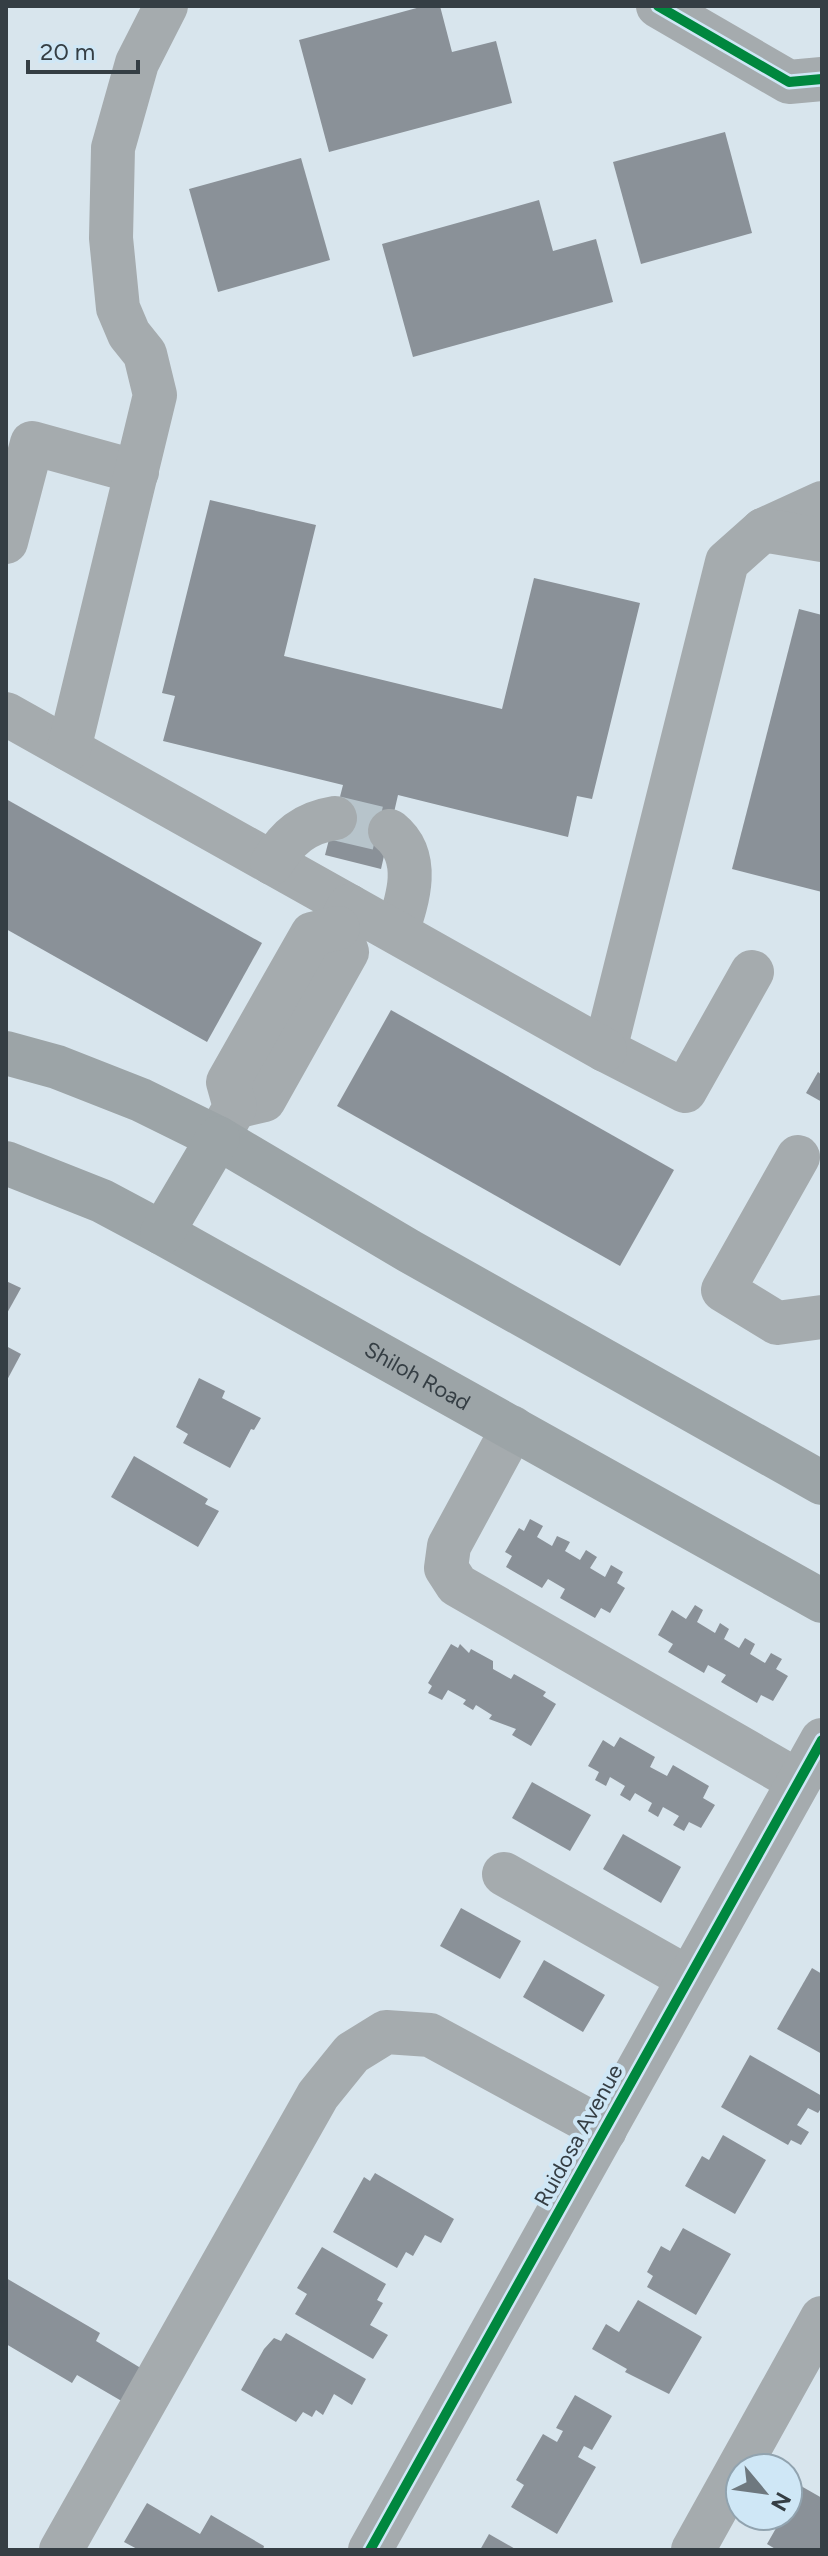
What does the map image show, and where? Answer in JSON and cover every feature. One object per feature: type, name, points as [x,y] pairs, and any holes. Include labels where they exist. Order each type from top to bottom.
[{"type":"main road","points":[[6,1053],[57,1067],[141,1100],[226,1122],[409,1251],[822,1483]]},
{"type":"main road","points":[[162,1233],[226,1122]]},
{"type":"main road","name":"Shiloh Road","points":[[6,1163],[102,1201],[162,1233],[822,1601]]},
{"type":"street","points":[[69,749],[155,395],[145,354],[129,334],[118,308],[111,238],[113,148],[137,63],[166,6]]},
{"type":"street","points":[[658,6],[789,82],[822,79]]},
{"type":"street","points":[[6,542],[32,443],[137,472]]},
{"type":"street","points":[[605,1050],[727,562],[763,530],[822,503]]},
{"type":"street","points":[[763,530],[822,540]]},
{"type":"street","points":[[6,714],[272,863],[344,917],[397,932],[605,1050],[685,1091],[752,972]]},
{"type":"street","points":[[272,863],[285,842],[305,826],[335,818]]},
{"type":"street","points":[[390,831],[402,841],[411,874],[408,899],[397,932]]},
{"type":"street","points":[[226,1122],[228,1082],[312,934],[344,917]]},
{"type":"street","points":[[798,1157],[723,1290],[777,1323],[822,1317]]},
{"type":"street","points":[[513,1428],[449,1546],[446,1568],[457,1585],[798,1781]]},
{"type":"street","name":"Ruidosa Avenue","points":[[370,2550],[822,1740]]},
{"type":"street","points":[[504,1874],[688,1978]]},
{"type":"street","points":[[61,2550],[318,2095],[352,2053],[386,2032],[430,2035],[605,2130]]},
{"type":"street","points":[[693,2550],[822,2318]]},
{"type":"building","points":[[424,6],[440,6],[452,52],[496,41],[512,103],[329,152],[299,40]]},
{"type":"building","points":[[725,132],[752,233],[641,264],[613,162]]},
{"type":"building","points":[[301,158],[330,260],[218,292],[189,189]]},
{"type":"building","points":[[539,200],[553,251],[596,239],[613,302],[413,357],[382,244]]},
{"type":"building","points":[[210,500],[316,525],[284,656],[502,709],[534,578],[640,603],[592,799],[577,796],[568,837],[398,795],[381,869],[325,855],[343,785],[163,741],[175,696],[162,693]]},
{"type":"building","points":[[799,609],[822,615],[822,892],[732,869]]},
{"type":"building","points":[[6,799],[262,943],[207,1042],[6,929]]},
{"type":"building","points":[[391,1010],[674,1170],[620,1266],[337,1106]]},
{"type":"building","points":[[818,1072],[822,1075],[822,1102],[806,1093]]},
{"type":"building","points":[[6,1281],[21,1288],[6,1315]]},
{"type":"building","points":[[6,1346],[21,1354],[6,1382]]},
{"type":"building","points":[[199,1378],[225,1391],[222,1398],[261,1418],[254,1430],[251,1429],[230,1468],[183,1443],[188,1434],[176,1427]]},
{"type":"building","points":[[134,1456],[208,1499],[205,1504],[219,1511],[198,1547],[111,1497]]},
{"type":"building","points":[[530,1519],[543,1526],[537,1537],[552,1546],[557,1536],[570,1542],[565,1551],[580,1560],[586,1550],[597,1557],[590,1568],[605,1577],[611,1565],[623,1572],[617,1583],[625,1588],[610,1613],[601,1608],[595,1618],[560,1598],[565,1589],[548,1579],[542,1588],[506,1567],[512,1556],[505,1552],[519,1528],[524,1531]]},
{"type":"building","points":[[695,1605],[703,1610],[697,1622],[715,1633],[720,1623],[729,1629],[724,1639],[739,1648],[745,1638],[755,1644],[750,1654],[765,1663],[771,1653],[782,1659],[776,1669],[788,1676],[773,1701],[761,1695],[757,1703],[721,1682],[726,1675],[708,1665],[704,1673],[668,1652],[673,1644],[658,1635],[672,1610],[686,1619]]},
{"type":"building","points":[[451,1644],[458,1648],[460,1644],[469,1653],[471,1649],[493,1661],[493,1669],[511,1679],[514,1674],[546,1692],[543,1696],[556,1704],[531,1746],[512,1735],[516,1729],[489,1719],[492,1715],[476,1705],[473,1710],[463,1704],[466,1700],[448,1690],[442,1700],[428,1693],[432,1686],[428,1683]]},
{"type":"building","points":[[620,1737],[655,1757],[650,1767],[667,1776],[673,1765],[709,1786],[703,1798],[715,1805],[701,1828],[689,1822],[684,1831],[673,1825],[679,1816],[663,1807],[658,1817],[648,1811],[652,1803],[635,1793],[630,1801],[620,1795],[625,1786],[610,1777],[606,1786],[595,1780],[599,1772],[588,1766],[603,1740],[614,1747]]},
{"type":"building","points":[[532,1782],[591,1815],[570,1851],[512,1818]]},
{"type":"building","points":[[623,1834],[681,1867],[661,1903],[603,1869]]},
{"type":"building","points":[[461,1908],[521,1941],[500,1979],[440,1946]]},
{"type":"building","points":[[544,1960],[605,1995],[583,2032],[523,1997]]},
{"type":"building","points":[[812,1968],[822,1974],[822,2054],[777,2029]]},
{"type":"building","points":[[750,2055],[822,2096],[822,2107],[818,2113],[808,2108],[797,2125],[809,2132],[801,2145],[791,2140],[788,2145],[721,2107]]},
{"type":"building","points":[[723,2135],[766,2160],[735,2214],[685,2186],[702,2156],[709,2160]]},
{"type":"building","points":[[375,2173],[454,2219],[441,2243],[425,2235],[413,2256],[406,2252],[397,2268],[333,2232],[364,2177],[370,2181]]},
{"type":"building","points":[[683,2228],[731,2254],[696,2315],[647,2287],[653,2276],[647,2272],[661,2246],[670,2251]]},
{"type":"building","points":[[322,2247],[386,2284],[377,2300],[383,2303],[370,2325],[388,2335],[373,2359],[295,2314],[307,2294],[297,2288]]},
{"type":"building","points":[[6,2278],[100,2333],[96,2341],[144,2370],[125,2403],[77,2375],[72,2383],[6,2344]]},
{"type":"building","points":[[638,2300],[702,2337],[669,2394],[625,2372],[627,2369],[592,2349],[606,2324],[619,2332]]},
{"type":"building","points":[[286,2333],[366,2379],[352,2405],[334,2394],[323,2415],[316,2410],[312,2417],[303,2412],[296,2422],[241,2390],[264,2349],[274,2338],[281,2341]]},
{"type":"building","points":[[575,2395],[612,2416],[592,2450],[584,2446],[578,2457],[596,2467],[557,2534],[511,2507],[524,2485],[516,2480],[543,2434],[557,2442],[563,2431],[556,2428]]},
{"type":"building","points":[[804,2488],[822,2498],[822,2550],[777,2550],[767,2544],[774,2532],[804,2532]]},
{"type":"building","points":[[147,2503],[200,2534],[211,2515],[264,2546],[263,2550],[139,2550],[124,2542]]},
{"type":"building","points":[[489,2534],[517,2550],[480,2550]]},
{"type":"tunnel","points":[[335,818],[390,831]]},
{"type":"cycle path","points":[[658,6],[789,82],[822,79]]},
{"type":"cycle path","points":[[370,2550],[822,1740]]}]
